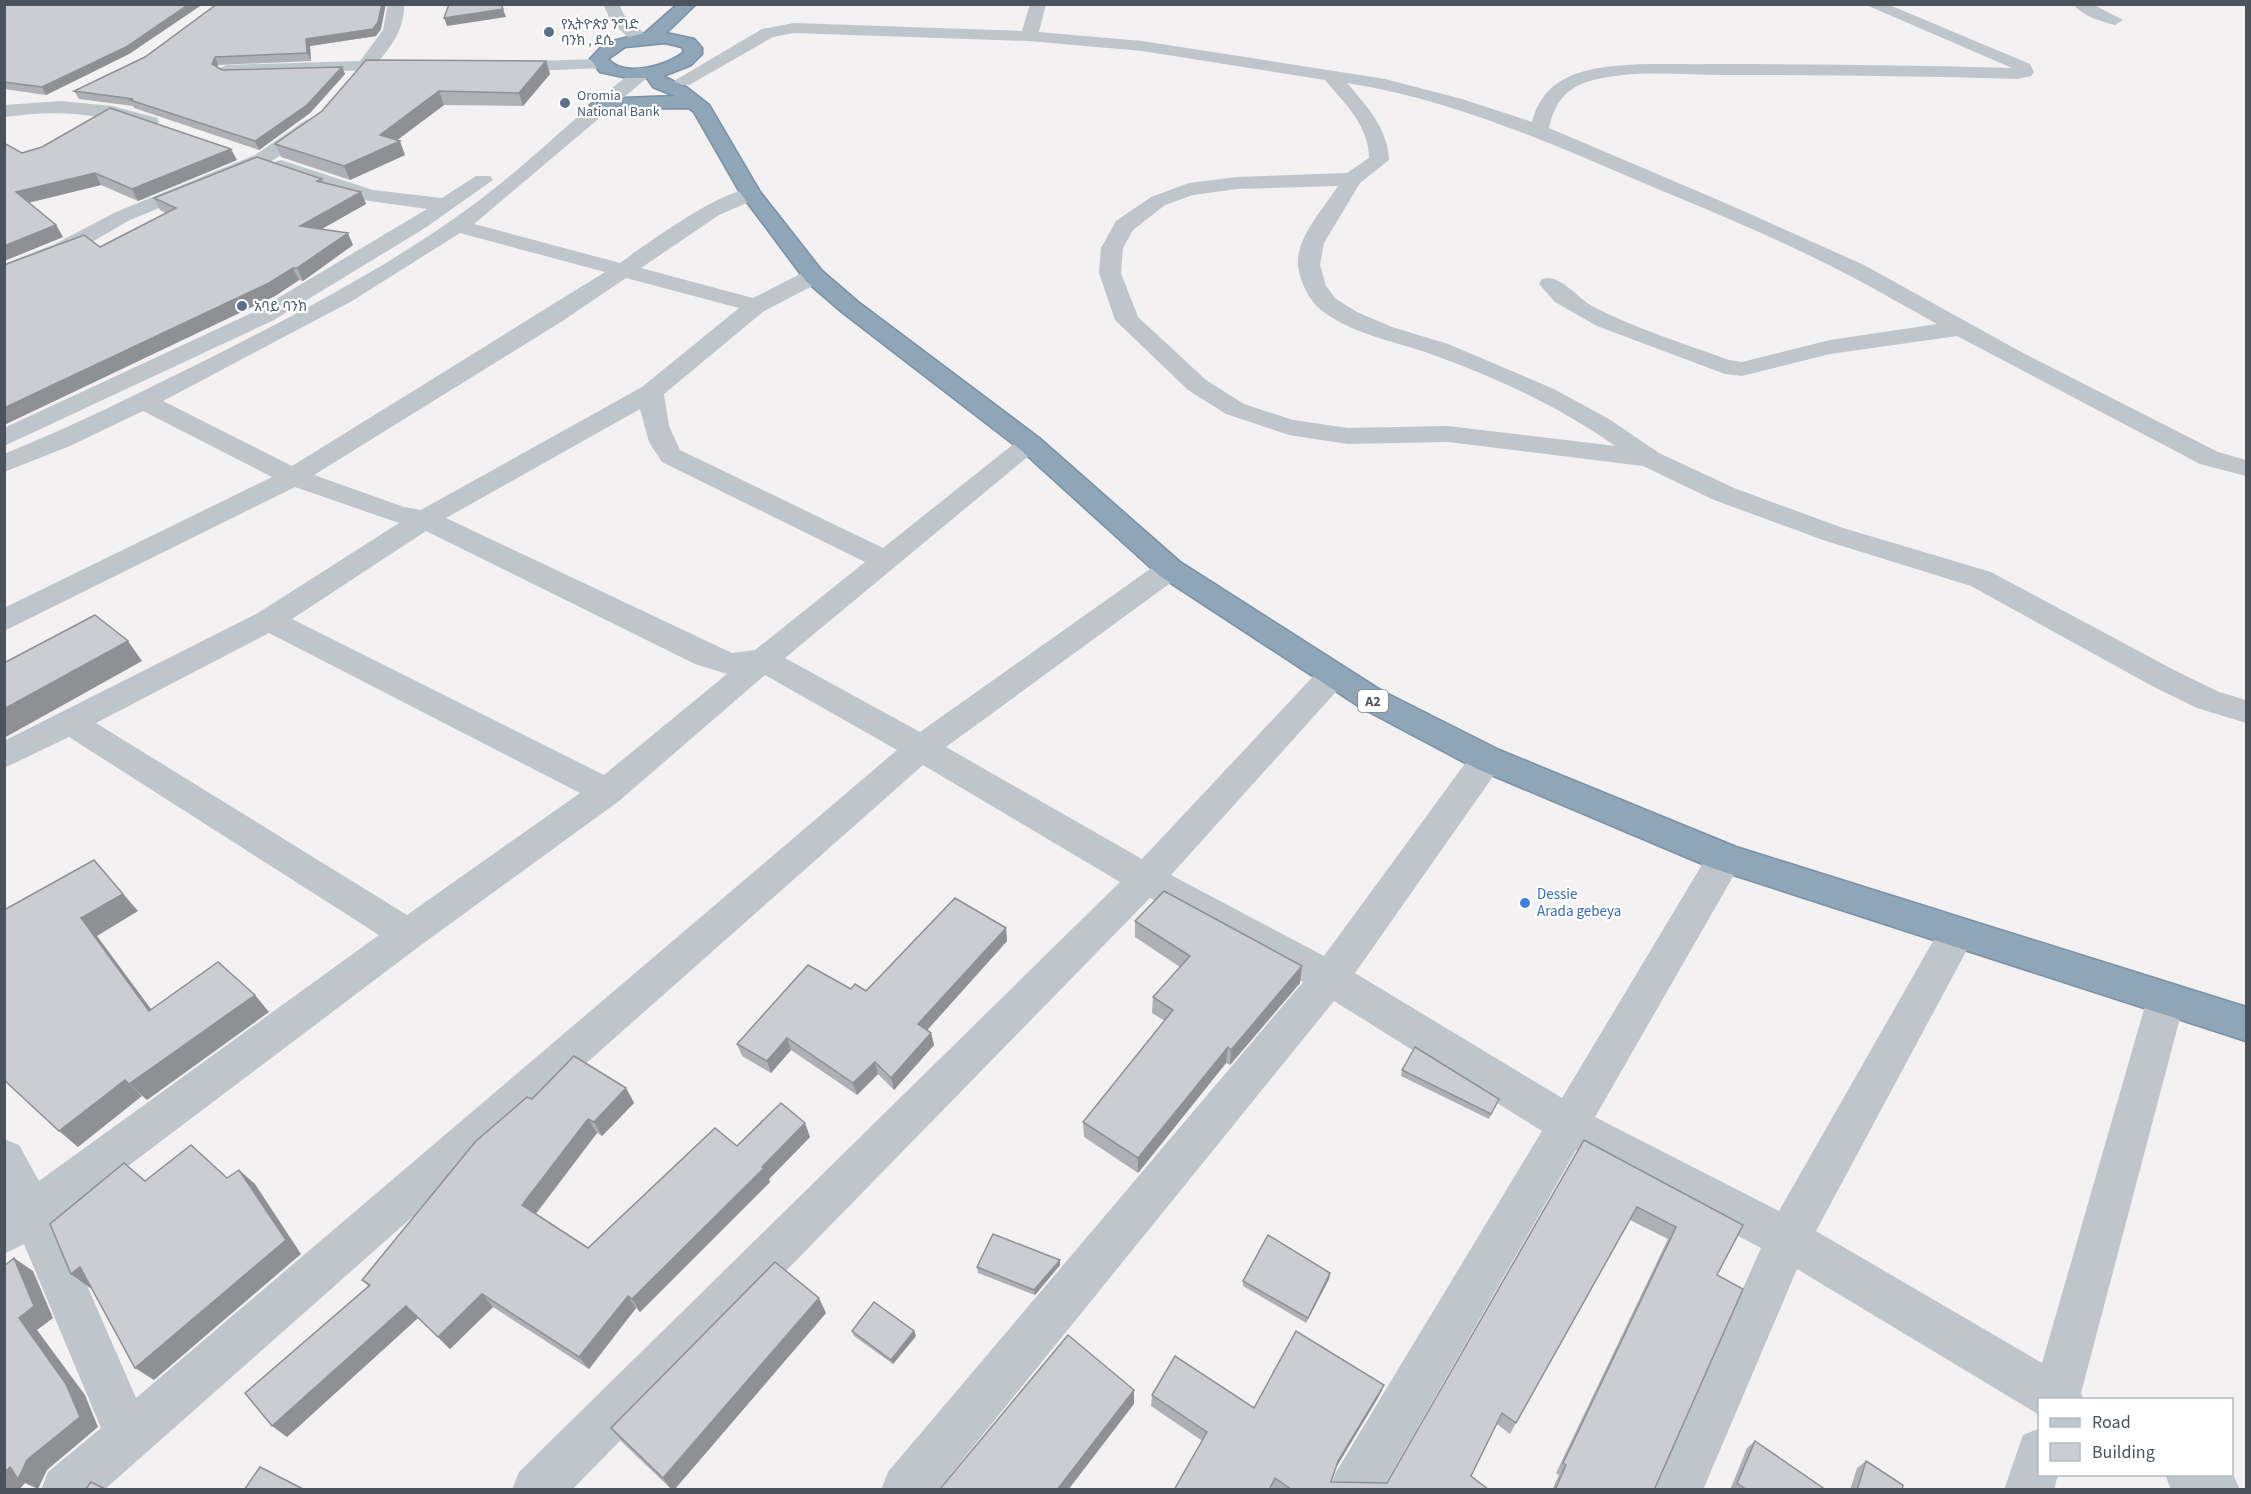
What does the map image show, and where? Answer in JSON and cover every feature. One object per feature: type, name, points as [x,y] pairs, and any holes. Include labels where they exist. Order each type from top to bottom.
[{"type":"highway","points":[[604,60],[645,38],[686,6]]},
{"type":"highway","points":[[686,6],[688,43]]},
{"type":"highway","points":[[594,92],[645,101],[683,85],[693,48],[688,43],[645,38]]},
{"type":"highway","name":"A2","points":[[604,60],[683,85],[713,128],[751,194],[814,276],[850,307],[1030,444],[1170,569],[1332,676],[1371,699],[1487,759],[1725,858],[2247,1024]]},
{"type":"highway","name":"A2","points":[[647,73],[659,82],[683,85]]},
{"type":"street","points":[[350,84],[382,46],[398,15],[396,4]]},
{"type":"street","points":[[1029,36],[1038,4]]},
{"type":"street","points":[[1539,131],[1544,110],[1555,92],[1581,78],[1631,70],[1886,69],[2018,74],[2025,72],[2024,68],[2005,58],[1872,4]]},
{"type":"street","points":[[2081,4],[2115,20]]},
{"type":"street","points":[[4,464],[144,401],[348,296],[457,226],[542,159],[594,92],[604,60],[614,11],[645,38]]},
{"type":"street","points":[[683,85],[768,33],[781,29],[837,29],[1029,36],[1142,46],[1395,86],[1539,131],[1723,209],[1856,270],[1960,328],[2209,458],[2247,468]]},
{"type":"street","points":[[484,67],[604,60]]},
{"type":"street","points":[[226,70],[389,66]]},
{"type":"street","points":[[4,438],[266,315],[448,205],[501,168],[594,92],[647,73]]},
{"type":"street","points":[[1330,75],[1372,129],[1380,149],[1379,160],[1352,179],[1313,243],[1310,266],[1315,287],[1328,304],[1375,328],[1440,349],[1545,394],[1600,424],[1650,459],[1735,498],[1833,534],[1981,579],[2163,678],[2208,700],[2247,712]]},
{"type":"street","points":[[5,112],[44,105],[90,88]]},
{"type":"street","points":[[44,105],[79,105],[163,127]]},
{"type":"street","points":[[4,272],[63,249],[123,216],[262,159],[301,133],[327,110]]},
{"type":"street","points":[[229,148],[370,196],[448,205]]},
{"type":"street","points":[[1352,179],[1237,183],[1189,189],[1158,201],[1124,226],[1112,248],[1110,273],[1127,320],[1197,385],[1235,409],[1289,427],[1348,435],[1448,434],[1650,459]]},
{"type":"street","points":[[4,621],[293,477],[553,318],[712,211],[751,194]]},
{"type":"street","points":[[457,226],[756,306]]},
{"type":"street","points":[[4,756],[269,620],[425,519],[651,392],[756,306],[814,276]]},
{"type":"street","points":[[1550,284],[1565,300],[1631,332],[1725,367],[1742,369],[1830,347],[1960,328]]},
{"type":"street","points":[[651,392],[654,421],[663,448],[672,456],[886,561]]},
{"type":"street","points":[[144,401],[293,477],[399,515],[425,519],[706,656],[730,664],[763,660],[921,748],[1146,879],[1330,978],[1568,1124],[1788,1239],[2055,1398]]},
{"type":"street","points":[[19,1223],[408,934],[607,792],[763,660],[1030,444]]},
{"type":"street","points":[[66,1490],[921,748],[1170,569]]},
{"type":"street","points":[[269,620],[607,792]]},
{"type":"street","points":[[537,1490],[1146,879],[1332,676]]},
{"type":"street","points":[[71,723],[408,934]]},
{"type":"street","points":[[906,1490],[1330,978],[1487,759]]},
{"type":"street","points":[[1354,1490],[1725,858]]},
{"type":"street","points":[[1678,1490],[1788,1239],[1956,933]]},
{"type":"street","points":[[2057,1398],[2166,999]]},
{"type":"street","points":[[4,1159],[19,1223],[129,1437]]},
{"type":"street","points":[[2029,1490],[2038,1459]]},
{"type":"street","points":[[2192,1476],[2215,1490]]},
{"type":"building","points":[[4,4],[189,4],[126,47],[42,87],[4,82]]},
{"type":"building","points":[[217,4],[382,4],[378,22],[373,29],[306,39],[307,53],[215,57],[212,64],[222,70],[342,67],[307,105],[255,141],[130,100],[133,99],[74,91],[145,57]]},
{"type":"building","points":[[449,4],[501,4],[503,9],[444,18]]},
{"type":"building","points":[[366,60],[546,61],[519,93],[439,91],[380,135],[400,141],[344,166],[275,144],[322,111]]},
{"type":"building","points":[[110,108],[231,149],[132,189],[95,173],[16,192],[56,225],[4,246],[4,143],[22,153],[42,147]]},
{"type":"building","points":[[257,157],[322,179],[317,181],[361,192],[300,226],[348,233],[297,268],[293,268],[269,283],[4,408],[4,265],[84,235],[100,247],[176,208],[154,198]]},
{"type":"building","points":[[95,615],[128,641],[4,709],[4,663]]},
{"type":"building","points":[[94,860],[123,894],[81,918],[149,1011],[218,962],[255,995],[129,1084],[125,1080],[59,1131],[4,1080],[4,910]]},
{"type":"building","points":[[1164,891],[1302,966],[1231,1050],[1228,1047],[1138,1158],[1083,1122],[1173,1010],[1153,997],[1190,956],[1135,921]]},
{"type":"building","points":[[955,898],[1006,928],[918,1024],[931,1033],[891,1078],[875,1062],[853,1083],[787,1038],[767,1061],[737,1044],[808,965],[851,989],[855,984],[866,991]]},
{"type":"building","points":[[1415,1047],[1499,1099],[1491,1114],[1402,1070]]},
{"type":"building","points":[[574,1056],[626,1088],[594,1122],[588,1119],[522,1205],[588,1248],[715,1128],[737,1146],[781,1103],[805,1123],[762,1167],[764,1168],[632,1299],[628,1296],[579,1357],[482,1294],[438,1337],[406,1306],[272,1426],[245,1393],[370,1285],[362,1280],[476,1141],[527,1097],[532,1099]]},
{"type":"building","points":[[1584,1140],[1743,1225],[1717,1275],[1743,1289],[1654,1490],[1555,1490],[1566,1465],[1563,1463],[1676,1227],[1637,1207],[1516,1423],[1502,1413],[1471,1476],[1489,1490],[1292,1490],[1275,1478],[1269,1490],[1174,1490],[1207,1432],[1152,1395],[1175,1356],[1254,1408],[1296,1331],[1384,1385],[1338,1461],[1331,1482],[1387,1483]]},
{"type":"building","points":[[191,1145],[227,1178],[239,1170],[286,1240],[135,1368],[80,1267],[71,1274],[50,1224],[124,1163],[145,1181]]},
{"type":"building","points":[[993,1234],[1060,1260],[1034,1290],[977,1267]]},
{"type":"building","points":[[1268,1235],[1330,1273],[1308,1318],[1243,1281]]},
{"type":"building","points":[[14,1258],[34,1306],[19,1318],[66,1384],[80,1417],[27,1460],[18,1479],[10,1467],[4,1473],[4,1266]]},
{"type":"building","points":[[775,1262],[819,1298],[663,1478],[611,1428]]},
{"type":"building","points":[[874,1302],[914,1331],[891,1360],[852,1331]]},
{"type":"building","points":[[1068,1335],[1134,1390],[1057,1490],[939,1490]]},
{"type":"building","points":[[1755,1441],[1826,1490],[1747,1490],[1737,1483]]},
{"type":"building","points":[[1866,1461],[1903,1485],[1902,1490],[1857,1490]]},
{"type":"building","points":[[260,1467],[305,1490],[244,1490]]},
{"type":"building","points":[[91,1482],[107,1490],[85,1490]]},
{"type":"place","name":"የኢትዮጵያ ንግድ ባንክ , ደሴ","points":[[549,32]]},
{"type":"place","name":"Oromia National Bank","points":[[565,103]]},
{"type":"place","name":"አባይ ባንክ","points":[[242,306]]},
{"type":"place","name":"Dessie Arada gebeya","points":[[1525,903]]}]
